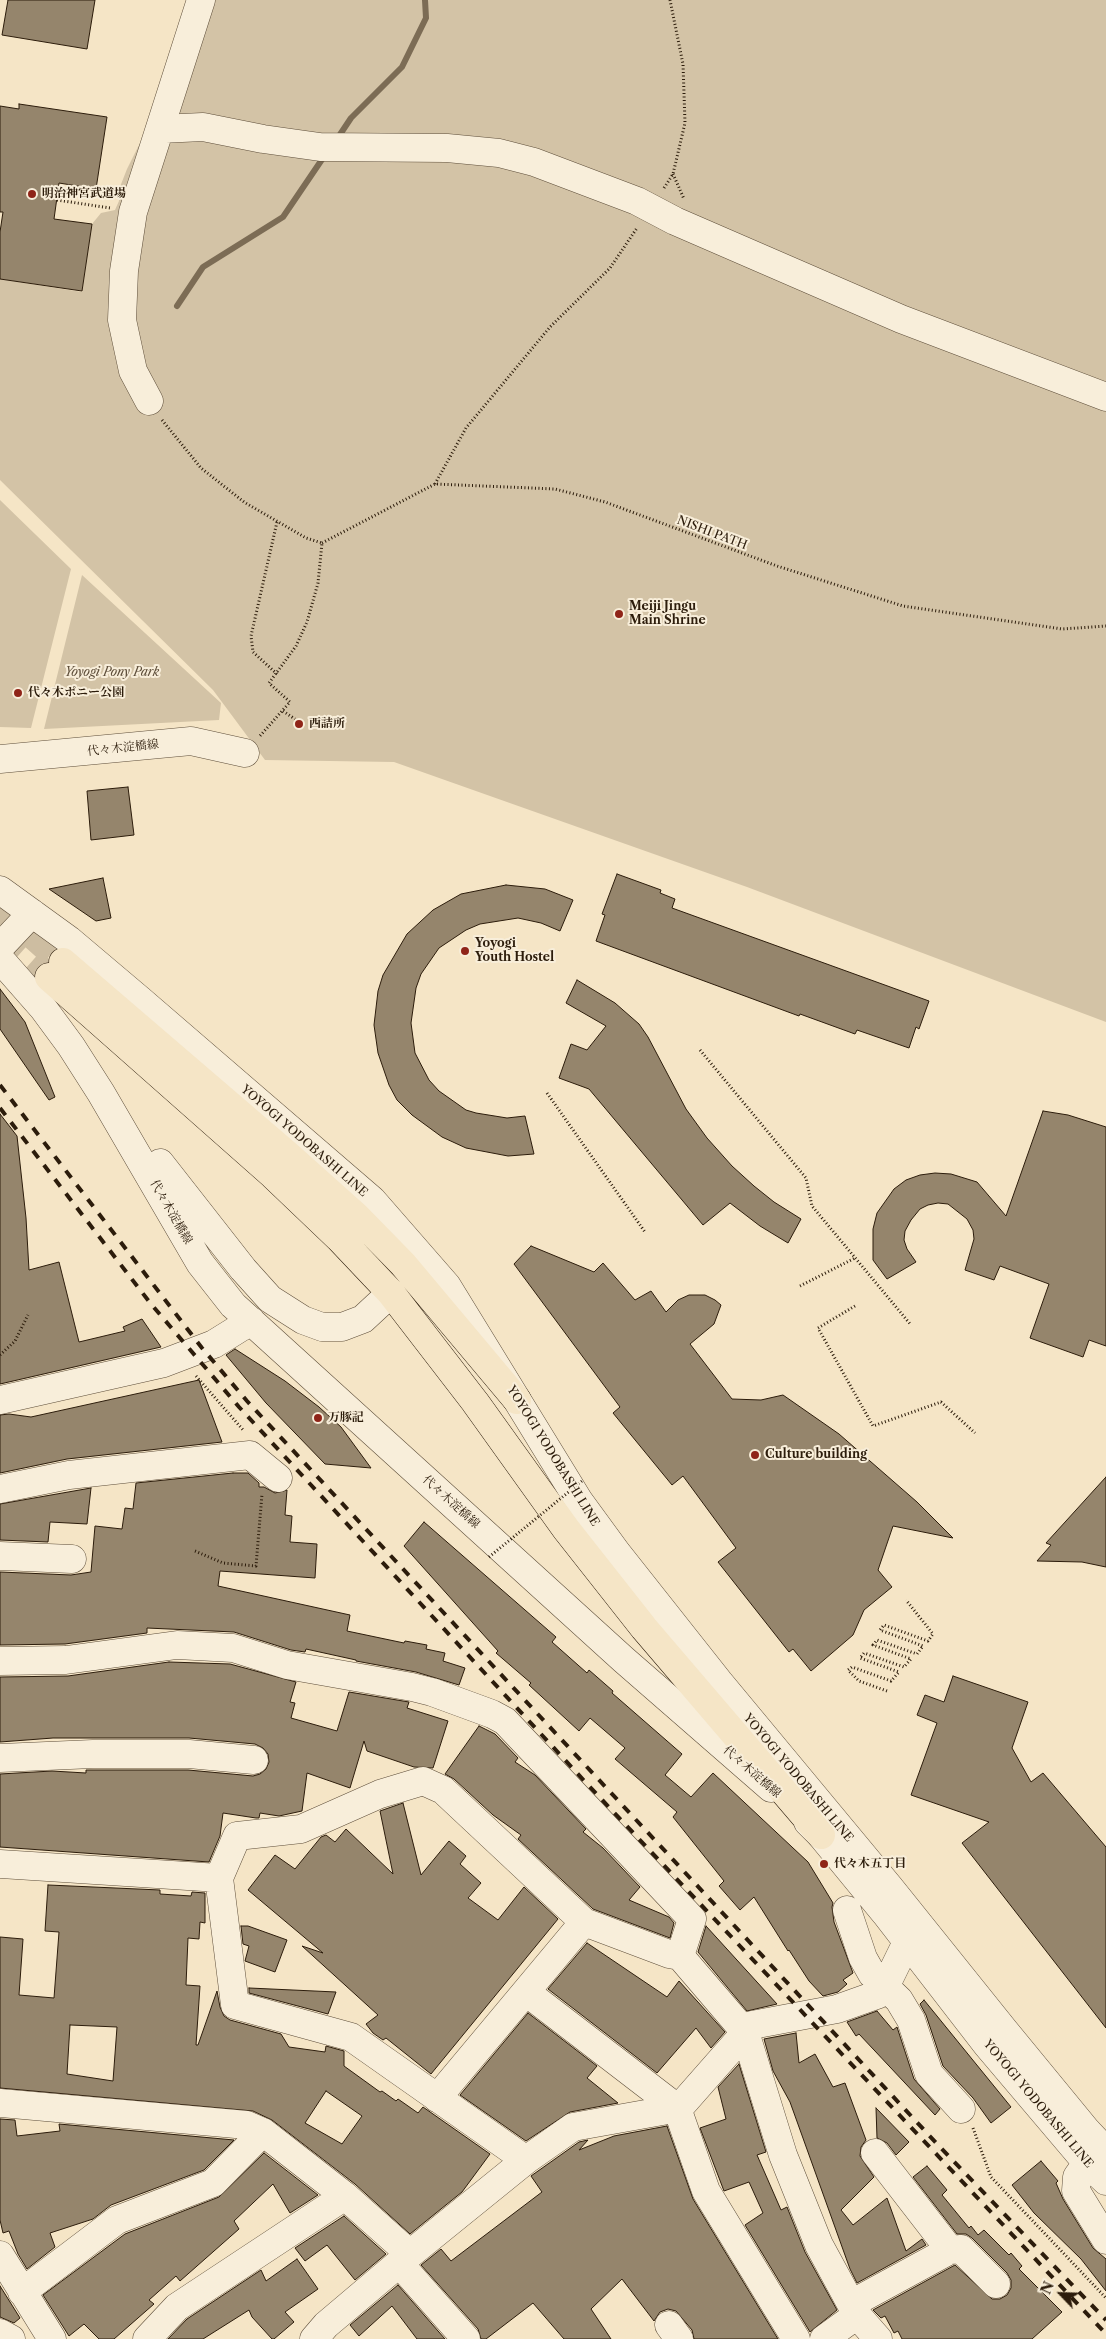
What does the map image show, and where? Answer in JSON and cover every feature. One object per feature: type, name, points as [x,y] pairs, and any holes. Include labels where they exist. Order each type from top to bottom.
[{"type":"highway","points":[[517,1400],[403,1264],[357,1217],[289,1156],[56,970],[339,1238],[391,1292],[475,1402],[566,1529],[644,1628],[821,1835]]},
{"type":"street","points":[[149,401],[133,371],[124,328],[124,271],[133,212],[201,0]]},
{"type":"street","points":[[160,129],[203,127],[263,139],[330,148],[447,148],[499,153],[534,162],[586,180],[649,207],[675,221],[902,319],[1106,397]]},
{"type":"street","name":"代々木淀橋線","points":[[0,759],[191,741],[245,753]]},
{"type":"street","name":"YOYOGI YODOBASHI LINE","points":[[0,890],[69,940],[372,1200],[447,1286],[578,1501],[719,1682],[890,1888],[1086,2130],[1106,2182]]},
{"type":"street","points":[[0,947],[32,913]]},
{"type":"street","name":"代々木淀橋線","points":[[0,959],[43,1008],[60,1031],[123,1131],[200,1263],[233,1305],[821,1835],[987,2045],[1096,2157]]},
{"type":"street","points":[[123,1131],[155,1157],[243,1270],[270,1299],[303,1320],[322,1327],[342,1327],[363,1319],[391,1292]]},
{"type":"street","points":[[0,1400],[133,1371],[178,1357],[214,1344],[251,1321]]},
{"type":"street","points":[[0,1489],[69,1476],[264,1467]]},
{"type":"street","points":[[0,1556],[72,1559]]},
{"type":"street","points":[[0,1661],[66,1660],[177,1645],[233,1648],[287,1665],[418,1688],[492,1714],[504,1721],[692,1920],[680,1956]]},
{"type":"street","points":[[0,1758],[93,1754],[189,1754],[254,1760]]},
{"type":"street","points":[[526,2160],[351,2037],[235,2004],[219,1878],[237,1836],[301,1829],[380,1794],[423,1781],[443,1790],[584,1922],[669,1954],[680,1956],[745,2032],[783,2155],[819,2245],[854,2310],[878,2339]]},
{"type":"street","points":[[0,1864],[219,1878]]},
{"type":"street","points":[[847,1910],[863,1958],[872,1974],[899,2000],[911,2020],[929,2074],[962,2109]]},
{"type":"street","points":[[437,2098],[584,1922]]},
{"type":"street","points":[[327,2334],[404,2258],[526,2160],[573,2127],[677,2108],[752,2025],[837,2009],[879,1994],[885,1987],[907,1942]]},
{"type":"street","points":[[526,1992],[677,2108],[706,2191],[796,2339]]},
{"type":"street","points":[[0,2103],[246,2125],[263,2132],[345,2196],[404,2258],[466,2339]]},
{"type":"street","points":[[22,2292],[117,2220],[214,2184],[263,2132]]},
{"type":"street","points":[[875,2154],[950,2250]]},
{"type":"street","points":[[1096,2157],[1077,2177],[1076,2191],[1106,2240]]},
{"type":"street","points":[[147,2339],[177,2306],[345,2196]]},
{"type":"street","points":[[824,2339],[854,2310],[950,2250],[961,2249],[996,2284]]},
{"type":"street","points":[[0,2255],[52,2339]]},
{"type":"street","points":[[0,2333],[11,2339]]},
{"type":"path","points":[[436,484],[466,428],[550,327],[610,268],[649,207],[673,174],[685,123],[683,64],[670,0]]},
{"type":"path","points":[[57,200],[107,207]]},
{"type":"path","points":[[149,401],[176,439],[201,468],[244,502],[306,538],[322,543],[318,583],[307,622],[296,646],[269,683],[290,702],[264,731]]},
{"type":"path","name":"NISHI PATH","points":[[322,543],[436,484],[555,488],[605,502],[777,566],[903,606],[1062,629],[1106,626]]},
{"type":"path","points":[[277,522],[251,636],[253,652],[277,674]]},
{"type":"path","points":[[283,711],[295,719]]},
{"type":"path","points":[[700,1050],[806,1178],[812,1206],[911,1325]]},
{"type":"path","points":[[546,1093],[645,1232]]},
{"type":"path","points":[[800,1286],[855,1258]]},
{"type":"path","points":[[855,1306],[818,1328],[873,1426],[941,1402],[975,1433]]},
{"type":"path","points":[[0,1355],[15,1341],[28,1315]]},
{"type":"path","points":[[178,1357],[251,1440],[264,1467],[256,1566],[224,1563],[196,1551]]},
{"type":"path","points":[[489,1557],[582,1481]]},
{"type":"path","points":[[887,1691],[859,1680],[848,1670],[852,1666],[891,1681],[899,1672],[860,1658],[864,1653],[904,1667],[911,1659],[872,1645],[876,1640],[917,1654],[924,1646],[880,1630],[884,1625],[928,1641],[932,1634],[906,1600]]},
{"type":"path","points":[[962,2109],[971,2125],[991,2176],[1106,2298]]},
{"type":"green space","name":"Meiji Jingu Main Shrine","points":[[213,0],[1106,0],[1106,1022],[747,887],[394,762],[265,760],[213,690],[0,480],[0,279],[82,292],[92,224],[101,213],[115,210],[119,201],[118,192],[127,169],[138,147],[176,89]]},
{"type":"green space","name":"Yoyogi Pony Park","points":[[0,500],[71,569],[31,728],[0,727]]},
{"type":"green space","name":"Yoyogi Pony Park","points":[[82,575],[221,703],[219,720],[44,729]]},
{"type":"building","points":[[8,0],[95,0],[87,49],[2,35]]},
{"type":"building","name":"明治神宮武道場","points":[[19,104],[107,117],[96,189],[59,183],[54,219],[92,224],[82,291],[0,279],[0,232],[3,212],[0,212],[0,106],[19,109]]},
{"type":"building","points":[[128,787],[134,835],[91,840],[87,791]]},
{"type":"building","points":[[617,874],[661,890],[660,893],[675,899],[672,908],[929,1001],[919,1029],[916,1027],[909,1048],[857,1030],[855,1034],[800,1014],[799,1016],[596,941],[605,915],[602,914]]},
{"type":"building","points":[[103,878],[111,918],[96,921],[49,889]]},
{"type":"building","points":[[506,885],[545,889],[573,900],[560,931],[541,923],[518,918],[480,924],[466,930],[439,948],[421,974],[416,988],[411,1023],[415,1053],[429,1080],[439,1091],[466,1110],[476,1113],[507,1118],[525,1116],[534,1154],[508,1156],[466,1148],[442,1137],[412,1115],[397,1100],[389,1085],[378,1053],[374,1025],[378,991],[383,975],[407,934],[433,910],[461,894]]},
{"type":"building","points":[[577,980],[615,1003],[639,1024],[648,1037],[686,1109],[707,1138],[732,1166],[754,1186],[774,1202],[801,1219],[788,1243],[760,1226],[730,1203],[703,1225],[589,1089],[559,1078],[571,1044],[587,1050],[606,1026],[566,1003]]},
{"type":"building","points":[[0,989],[25,1022],[55,1097],[49,1100],[0,1029]]},
{"type":"building","points":[[1043,1111],[1068,1115],[1106,1127],[1106,1346],[1089,1340],[1083,1357],[1030,1338],[1049,1284],[1000,1266],[994,1280],[965,1270],[974,1239],[973,1230],[967,1219],[948,1204],[928,1205],[920,1209],[911,1220],[905,1231],[904,1240],[907,1249],[916,1262],[887,1279],[873,1260],[873,1229],[877,1213],[894,1189],[906,1180],[920,1175],[935,1173],[951,1174],[977,1182],[1006,1216]]},
{"type":"building","points":[[0,1114],[17,1136],[26,1218],[29,1270],[59,1262],[79,1342],[125,1331],[123,1327],[142,1319],[161,1347],[0,1384]]},
{"type":"building","name":"Culture building","points":[[531,1246],[594,1272],[603,1263],[635,1300],[651,1291],[666,1312],[678,1300],[689,1295],[705,1295],[715,1300],[721,1305],[714,1324],[690,1344],[732,1399],[761,1400],[783,1395],[839,1434],[917,1502],[953,1538],[893,1526],[878,1570],[892,1587],[864,1610],[853,1635],[811,1671],[793,1649],[789,1652],[718,1562],[736,1548],[683,1476],[672,1485],[613,1413],[620,1407],[514,1264]]},
{"type":"building","points":[[235,1349],[285,1381],[319,1407],[341,1427],[371,1468],[325,1464],[266,1403],[226,1355]]},
{"type":"building","points":[[199,1380],[222,1442],[67,1459],[0,1473],[0,1415],[9,1414],[31,1417]]},
{"type":"building","points":[[248,1473],[259,1483],[259,1487],[264,1487],[275,1493],[287,1490],[285,1515],[292,1516],[290,1542],[317,1544],[315,1578],[220,1571],[218,1586],[350,1615],[347,1631],[404,1643],[405,1641],[427,1645],[426,1649],[445,1653],[443,1661],[465,1668],[459,1685],[416,1672],[356,1661],[306,1649],[305,1652],[291,1650],[234,1632],[147,1628],[147,1633],[65,1644],[0,1645],[0,1572],[71,1575],[91,1572],[95,1526],[122,1529],[125,1508],[133,1509],[136,1483]]},
{"type":"building","points":[[1106,1477],[1106,1567],[1082,1562],[1037,1561],[1051,1545],[1046,1543]]},
{"type":"building","points":[[91,1488],[87,1524],[50,1522],[48,1542],[0,1540],[0,1504]]},
{"type":"building","points":[[424,1522],[556,1637],[552,1642],[587,1673],[589,1670],[613,1691],[612,1693],[682,1754],[665,1775],[691,1797],[713,1773],[808,1862],[833,1903],[834,1922],[853,1973],[843,1980],[847,1984],[838,1992],[823,1996],[809,1981],[788,1951],[754,1897],[740,1910],[719,1886],[724,1881],[673,1817],[677,1812],[615,1759],[625,1748],[590,1718],[579,1731],[529,1685],[531,1683],[496,1653],[498,1651],[404,1546]]},
{"type":"building","points":[[169,1662],[230,1664],[296,1682],[290,1702],[295,1703],[291,1718],[337,1731],[349,1692],[409,1702],[407,1708],[448,1721],[433,1768],[414,1767],[367,1751],[364,1741],[350,1788],[307,1773],[302,1811],[279,1816],[260,1813],[259,1818],[223,1813],[220,1836],[209,1862],[0,1847],[0,1774],[52,1771],[86,1773],[86,1770],[188,1770],[253,1776],[260,1774],[266,1769],[269,1762],[268,1754],[263,1748],[255,1744],[189,1738],[53,1738],[0,1742],[0,1677],[68,1676]]},
{"type":"building","points":[[953,1676],[1028,1702],[1012,1748],[1031,1782],[1043,1773],[1106,1847],[1106,2028],[962,1843],[989,1822],[911,1795],[937,1723],[917,1715],[925,1695],[944,1702]]},
{"type":"building","points":[[479,1726],[495,1734],[518,1758],[515,1762],[535,1775],[586,1829],[583,1832],[603,1848],[640,1887],[629,1900],[669,1917],[674,1923],[670,1938],[593,1909],[518,1839],[521,1835],[493,1815],[454,1779],[445,1774]]},
{"type":"building","points":[[403,1803],[421,1875],[449,1841],[466,1856],[460,1864],[481,1883],[468,1898],[498,1920],[524,1887],[558,1919],[431,2074],[386,2038],[383,2040],[373,2033],[366,2024],[378,2015],[302,1946],[323,1953],[248,1890],[275,1855],[295,1869],[321,1837],[326,1835],[335,1842],[346,1829],[393,1874],[380,1811]]},
{"type":"building","points":[[48,1885],[160,1890],[160,1894],[191,1896],[192,1892],[205,1893],[205,1923],[200,1922],[199,1939],[188,1938],[186,1985],[200,1986],[196,2045],[198,2045],[217,1991],[224,2016],[230,2020],[281,2034],[289,2047],[325,2052],[326,2046],[344,2051],[344,2066],[380,2092],[382,2091],[396,2101],[398,2099],[418,2113],[423,2107],[490,2154],[462,2192],[410,2234],[355,2184],[272,2120],[253,2111],[0,2088],[0,1937],[23,1939],[19,1995],[54,1998],[59,1932],[45,1931]],"holes":[[[70,2025],[117,2027],[113,2081],[67,2074]],[[326,2091],[362,2116],[342,2144],[305,2123]]]},
{"type":"building","points":[[241,1926],[248,1926],[287,1940],[275,1972],[245,1961],[249,1946],[243,1944]]},
{"type":"building","points":[[706,1926],[777,2004],[747,2011],[698,1952]]},
{"type":"building","points":[[587,1943],[667,1997],[679,1981],[725,2032],[711,2048],[696,2028],[657,2073],[548,1989]]},
{"type":"building","points":[[249,1988],[336,1992],[328,2014],[249,1993]]},
{"type":"building","points":[[924,2000],[1011,2107],[991,2123],[973,2098],[943,2066],[926,2015],[920,2004]]},
{"type":"building","points":[[877,2011],[893,2030],[897,2027],[914,2079],[940,2109],[935,2115],[859,2034],[856,2036],[847,2022]]},
{"type":"building","points":[[528,2013],[597,2066],[587,2078],[618,2103],[570,2112],[526,2141],[460,2095]]},
{"type":"building","points":[[796,2033],[799,2063],[815,2054],[833,2087],[845,2083],[866,2140],[861,2147],[860,2156],[874,2177],[841,2210],[853,2225],[887,2198],[906,2251],[922,2239],[926,2245],[857,2283],[850,2269],[790,2102],[773,2071],[764,2039]]},
{"type":"building","points":[[739,2064],[766,2152],[757,2155],[781,2210],[787,2207],[805,2252],[837,2310],[810,2332],[745,2225],[763,2213],[749,2182],[724,2191],[700,2128],[726,2119],[718,2087]]},
{"type":"building","points":[[876,2108],[909,2142],[896,2155],[887,2143],[877,2138]]},
{"type":"building","points":[[0,2119],[15,2120],[17,2136],[60,2131],[59,2124],[234,2140],[204,2170],[111,2205],[93,2219],[50,2233],[55,2247],[27,2269],[18,2254],[9,2231],[3,2233],[0,2220]]},
{"type":"building","points":[[667,2126],[693,2199],[778,2339],[694,2339],[692,2330],[676,2311],[668,2309],[660,2312],[654,2321],[622,2279],[591,2309],[611,2339],[564,2339],[533,2303],[486,2339],[481,2339],[478,2329],[421,2265],[441,2249],[451,2261],[542,2192],[531,2176],[579,2142],[588,2140],[579,2150],[614,2136]]},
{"type":"building","points":[[264,2153],[318,2195],[290,2213],[273,2184],[234,2221],[239,2229],[180,2281],[176,2276],[149,2300],[154,2304],[114,2339],[99,2339],[84,2324],[69,2336],[43,2295],[125,2234],[219,2197]]},
{"type":"building","points":[[1041,2161],[1058,2181],[1056,2183],[1063,2199],[1093,2248],[1106,2259],[1106,2291],[1081,2259],[1034,2213],[1012,2185]]},
{"type":"building","points":[[927,2166],[947,2190],[942,2195],[969,2228],[971,2226],[978,2235],[984,2230],[1009,2255],[1011,2253],[1022,2266],[1019,2269],[1062,2312],[1032,2339],[902,2339],[898,2331],[894,2333],[885,2316],[881,2318],[873,2310],[955,2265],[992,2299],[1000,2299],[1007,2295],[1011,2288],[1011,2280],[1007,2273],[972,2238],[966,2234],[957,2234],[913,2177]]},
{"type":"building","points":[[344,2216],[386,2254],[355,2280],[327,2245],[305,2261],[295,2248]]},
{"type":"building","points":[[297,2259],[318,2289],[285,2312],[294,2322],[274,2339],[252,2317],[249,2310],[203,2339],[168,2339],[187,2319],[261,2270],[266,2281]]},
{"type":"building","points":[[398,2285],[445,2339],[417,2339],[392,2306],[359,2336],[350,2325]]},
{"type":"building","points":[[0,2286],[20,2318],[14,2323],[0,2317]]},
{"type":"waterway","points":[[337,139],[351,118],[402,67],[426,18],[425,0]]},
{"type":"waterway","points":[[177,306],[203,267],[283,217],[325,155]]},
{"type":"tunnel","points":[[0,906],[63,962]]},
{"type":"tunnel","points":[[0,934],[49,977]]},
{"type":"railway","points":[[0,1085],[202,1348],[247,1401],[939,2146],[1106,2320]]},
{"type":"railway","points":[[0,1108],[151,1304],[239,1407],[589,1786],[1106,2334]]},
{"type":"place","name":"明治神宮武道場","points":[[32,194]]},
{"type":"place","name":"Meiji Jingu Main Shrine","points":[[619,614]]},
{"type":"place","name":"代々木ポニー公園","points":[[18,693]]},
{"type":"place","name":"西詰所","points":[[299,724]]},
{"type":"place","name":"Yoyogi Youth Hostel","points":[[465,951]]},
{"type":"place","name":"万豚記","points":[[318,1418]]},
{"type":"place","name":"Culture building","points":[[755,1455]]},
{"type":"place","name":"代々木五丁目","points":[[824,1864]]}]
